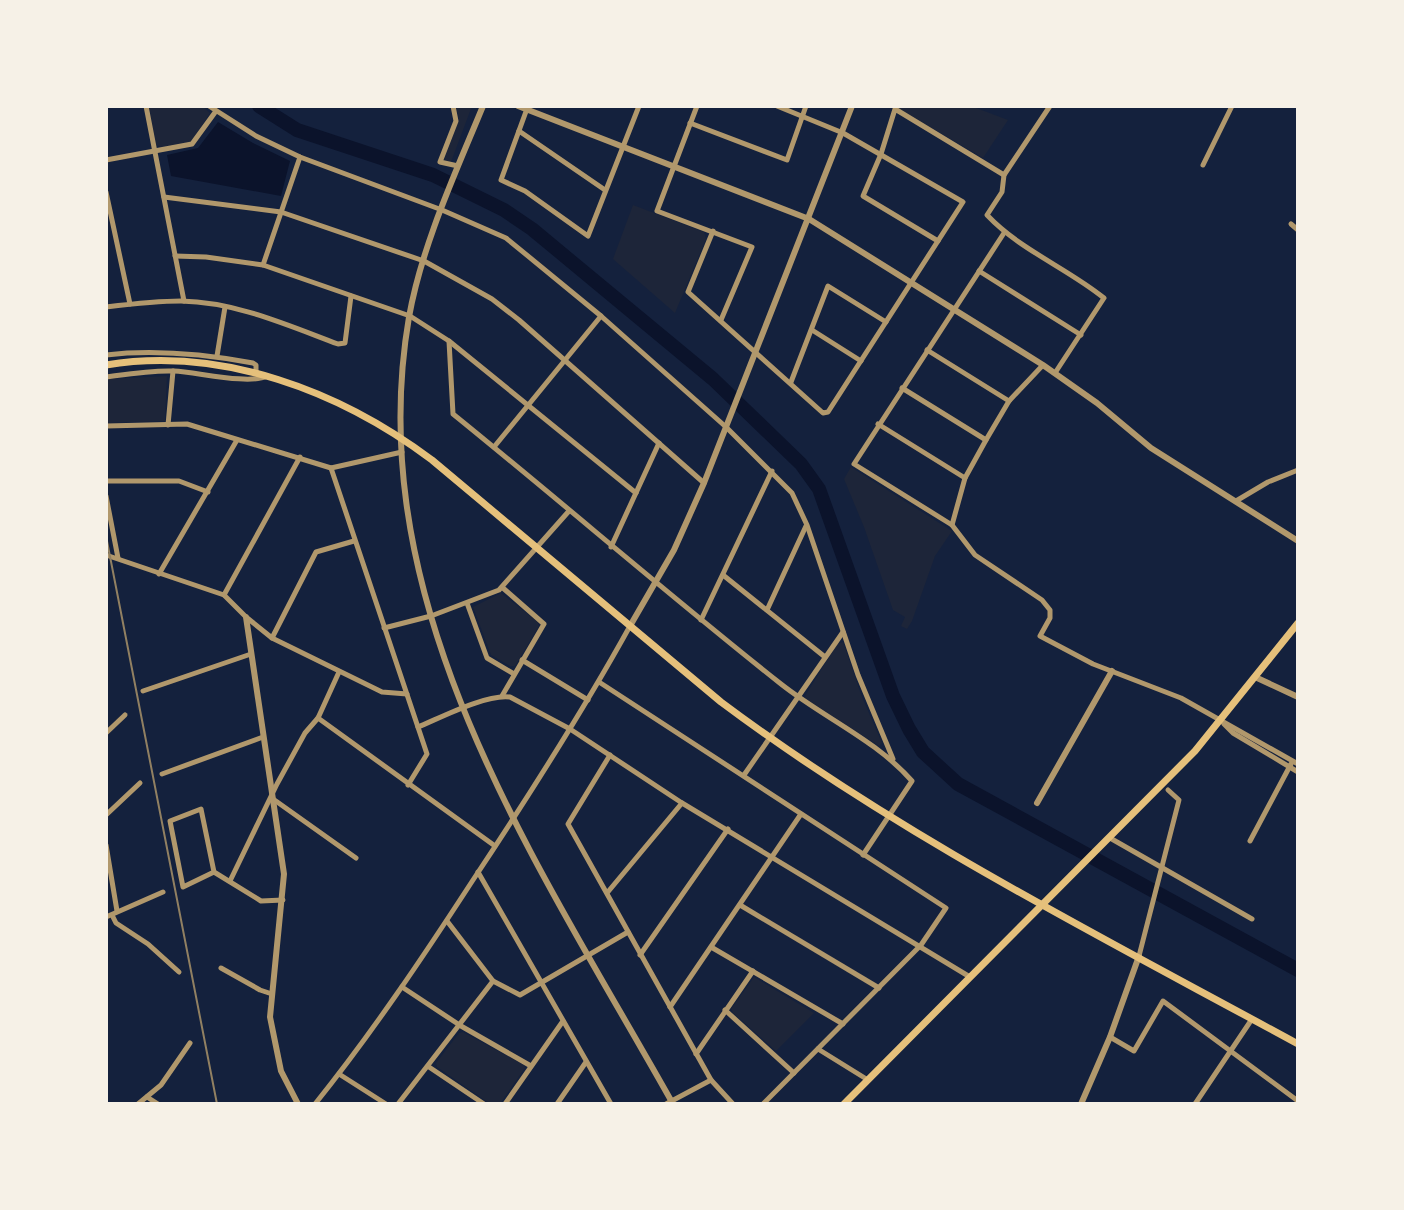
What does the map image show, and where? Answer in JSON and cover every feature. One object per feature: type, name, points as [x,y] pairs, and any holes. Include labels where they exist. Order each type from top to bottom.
[{"type":"main road","points":[[106,365],[170,361],[217,365],[256,373],[323,396],[401,436],[721,702],[769,737],[889,817],[1298,1044]]},
{"type":"main road","points":[[844,1104],[1109,839],[1221,721],[1298,623]]},
{"type":"street","points":[[146,106],[184,301]]},
{"type":"street","points":[[209,106],[256,136],[300,157],[442,210],[506,238],[601,316],[726,426],[792,493],[807,525],[843,632],[893,759]]},
{"type":"street","points":[[453,106],[456,121],[440,162],[458,168]]},
{"type":"street","points":[[483,106],[424,261],[410,316],[402,376],[401,436],[410,525],[431,616],[477,745],[513,819],[670,1103],[711,1080]]},
{"type":"street","points":[[518,106],[809,219],[1043,365],[1097,403],[1151,448],[1298,541]]},
{"type":"street","points":[[528,108],[501,180],[525,191],[588,236],[639,106]]},
{"type":"street","points":[[697,106],[657,211],[752,247],[721,320]]},
{"type":"street","points":[[713,231],[688,292],[823,413],[828,412],[963,202],[843,133],[777,106]]},
{"type":"street","points":[[690,123],[787,160],[806,106]]},
{"type":"street","points":[[315,1104],[402,987],[513,819],[599,682],[674,550],[743,387],[852,106]]},
{"type":"street","points":[[1050,106],[1004,175],[1002,192],[987,215],[1004,233],[1084,282],[1104,298],[1055,373]]},
{"type":"street","points":[[1203,165],[1232,106]]},
{"type":"street","points":[[938,241],[863,196],[895,109],[1004,175]]},
{"type":"street","points":[[106,160],[192,144],[216,111]]},
{"type":"street","points":[[519,131],[605,190]]},
{"type":"street","points":[[263,265],[300,157]]},
{"type":"street","points":[[106,192],[130,304]]},
{"type":"street","points":[[164,197],[281,212],[424,261],[492,299],[704,483]]},
{"type":"street","points":[[1291,224],[1298,230]]},
{"type":"street","points":[[1004,233],[854,464],[954,527],[975,555],[1034,594],[1050,610],[1050,618],[1040,636],[1093,664],[1181,698],[1221,721],[1233,733],[1294,764],[1298,772]]},
{"type":"street","points":[[175,256],[263,265],[410,316],[449,341],[636,493]]},
{"type":"street","points":[[979,271],[1081,335]]},
{"type":"street","points":[[791,382],[828,286],[886,322]]},
{"type":"street","points":[[106,307],[184,301],[225,307],[263,316],[338,344],[345,343],[351,296]]},
{"type":"street","points":[[217,356],[225,307]]},
{"type":"street","points":[[494,447],[601,316]]},
{"type":"street","points":[[812,330],[861,361]]},
{"type":"street","points":[[449,341],[453,414],[797,697],[893,759],[912,781],[863,855]]},
{"type":"street","points":[[927,350],[1009,401]]},
{"type":"street","points":[[106,355],[149,352],[217,356],[253,363],[256,373]]},
{"type":"street","points":[[954,527],[965,478],[1009,401],[1021,392],[1043,365]]},
{"type":"street","points":[[106,377],[173,371],[259,380],[268,376]]},
{"type":"street","points":[[168,425],[173,371]]},
{"type":"street","points":[[902,388],[986,440]]},
{"type":"street","points":[[106,426],[187,424],[331,468],[402,452]]},
{"type":"street","points":[[878,424],[965,478]]},
{"type":"street","points":[[159,574],[237,440]]},
{"type":"street","points":[[611,547],[659,443]]},
{"type":"street","points":[[224,595],[300,457]]},
{"type":"street","points":[[331,468],[427,754],[408,785]]},
{"type":"street","points":[[1236,501],[1268,482],[1298,470]]},
{"type":"street","points":[[701,620],[772,471]]},
{"type":"street","points":[[106,481],[179,481],[208,492]]},
{"type":"street","points":[[106,496],[119,559]]},
{"type":"street","points":[[384,628],[431,616],[503,588],[569,511]]},
{"type":"street","points":[[767,610],[807,525]]},
{"type":"street","points":[[272,638],[316,552],[354,541]]},
{"type":"street","points":[[106,555],[224,595],[272,638],[382,692],[407,694]]},
{"type":"street","points":[[723,575],[825,657]]},
{"type":"street","points":[[502,696],[544,624],[503,588]]},
{"type":"street","points":[[467,603],[487,658],[514,674]]},
{"type":"street","points":[[246,617],[284,874],[270,1017],[281,1071],[298,1104]]},
{"type":"street","points":[[744,775],[843,632]]},
{"type":"street","points":[[143,691],[251,654]]},
{"type":"street","points":[[522,660],[588,700]]},
{"type":"street","points":[[1037,803],[1112,671]]},
{"type":"street","points":[[230,881],[305,733],[318,718],[339,672]]},
{"type":"street","points":[[1255,677],[1298,697]]},
{"type":"street","points":[[599,682],[946,908],[921,945],[763,1104]]},
{"type":"street","points":[[418,727],[502,696],[521,702],[570,729],[682,803],[970,977]]},
{"type":"street","points":[[106,733],[125,715]]},
{"type":"street","points":[[318,718],[495,846]]},
{"type":"street","points":[[162,774],[263,737]]},
{"type":"street","points":[[610,755],[568,824],[711,1080],[733,1104]]},
{"type":"street","points":[[1250,841],[1294,764]]},
{"type":"street","points":[[106,815],[140,783]]},
{"type":"street","points":[[1081,1104],[1110,1037],[1139,956],[1179,800],[1168,790]]},
{"type":"street","points":[[272,799],[356,858]]},
{"type":"street","points":[[607,893],[682,803]]},
{"type":"street","points":[[214,872],[183,887],[170,821],[201,809],[214,872],[261,901],[283,900]]},
{"type":"street","points":[[670,1007],[801,814]]},
{"type":"street","points":[[640,955],[728,829]]},
{"type":"street","points":[[1109,839],[1159,870],[1252,919]]},
{"type":"street","points":[[106,845],[112,914],[116,923],[148,944],[179,972]]},
{"type":"street","points":[[478,872],[611,1104]]},
{"type":"street","points":[[112,914],[163,892]]},
{"type":"street","points":[[740,905],[879,988]]},
{"type":"street","points":[[447,920],[493,981],[520,995],[628,932]]},
{"type":"street","points":[[711,947],[843,1024]]},
{"type":"street","points":[[221,968],[273,994]]},
{"type":"street","points":[[696,1054],[753,971]]},
{"type":"street","points":[[398,1104],[493,981]]},
{"type":"street","points":[[402,987],[461,1026],[531,1066]]},
{"type":"street","points":[[1110,1037],[1134,1051],[1163,1001],[1298,1101]]},
{"type":"street","points":[[725,1010],[794,1073]]},
{"type":"street","points":[[1195,1104],[1252,1019]]},
{"type":"street","points":[[505,1104],[563,1021]]},
{"type":"street","points":[[138,1104],[161,1085],[190,1043]]},
{"type":"street","points":[[818,1049],[868,1080]]},
{"type":"street","points":[[557,1104],[586,1062]]},
{"type":"street","points":[[429,1067],[484,1104]]},
{"type":"street","points":[[339,1074],[386,1104]]},
{"type":"street","points":[[147,1097],[158,1104]]},
{"type":"shaded area","points":[[149,106],[202,106],[210,113],[191,142],[161,147],[156,145]]},
{"type":"shaded area","points":[[456,106],[472,106],[451,162],[444,160],[459,119]]},
{"type":"shaded area","points":[[971,106],[1008,120],[983,158],[896,107]]},
{"type":"shaded area","points":[[218,122],[290,161],[281,196],[171,176],[167,155],[198,148]]},
{"type":"shaded area","points":[[633,205],[704,232],[706,239],[675,313],[613,259]]},
{"type":"shaded area","points":[[167,376],[165,421],[106,423],[106,379]]},
{"type":"shaded area","points":[[851,467],[952,531],[935,556],[907,629],[901,626],[905,617],[893,610],[844,479]]},
{"type":"shaded area","points":[[501,593],[539,626],[515,666],[491,655],[473,607]]},
{"type":"shaded area","points":[[843,642],[882,743],[879,746],[806,699],[837,644]]},
{"type":"shaded area","points":[[754,977],[814,1013],[776,1051],[731,1009]]},
{"type":"shaded area","points":[[463,1032],[524,1065],[525,1068],[500,1104],[490,1104],[437,1067],[436,1063]]},
{"type":"waterway","points":[[259,106],[297,130],[433,175],[504,210],[532,229],[713,379],[801,464],[819,489],[893,696],[923,752],[958,784],[1298,970]]},
{"type":"railway","points":[[106,536],[217,1104]]}]
